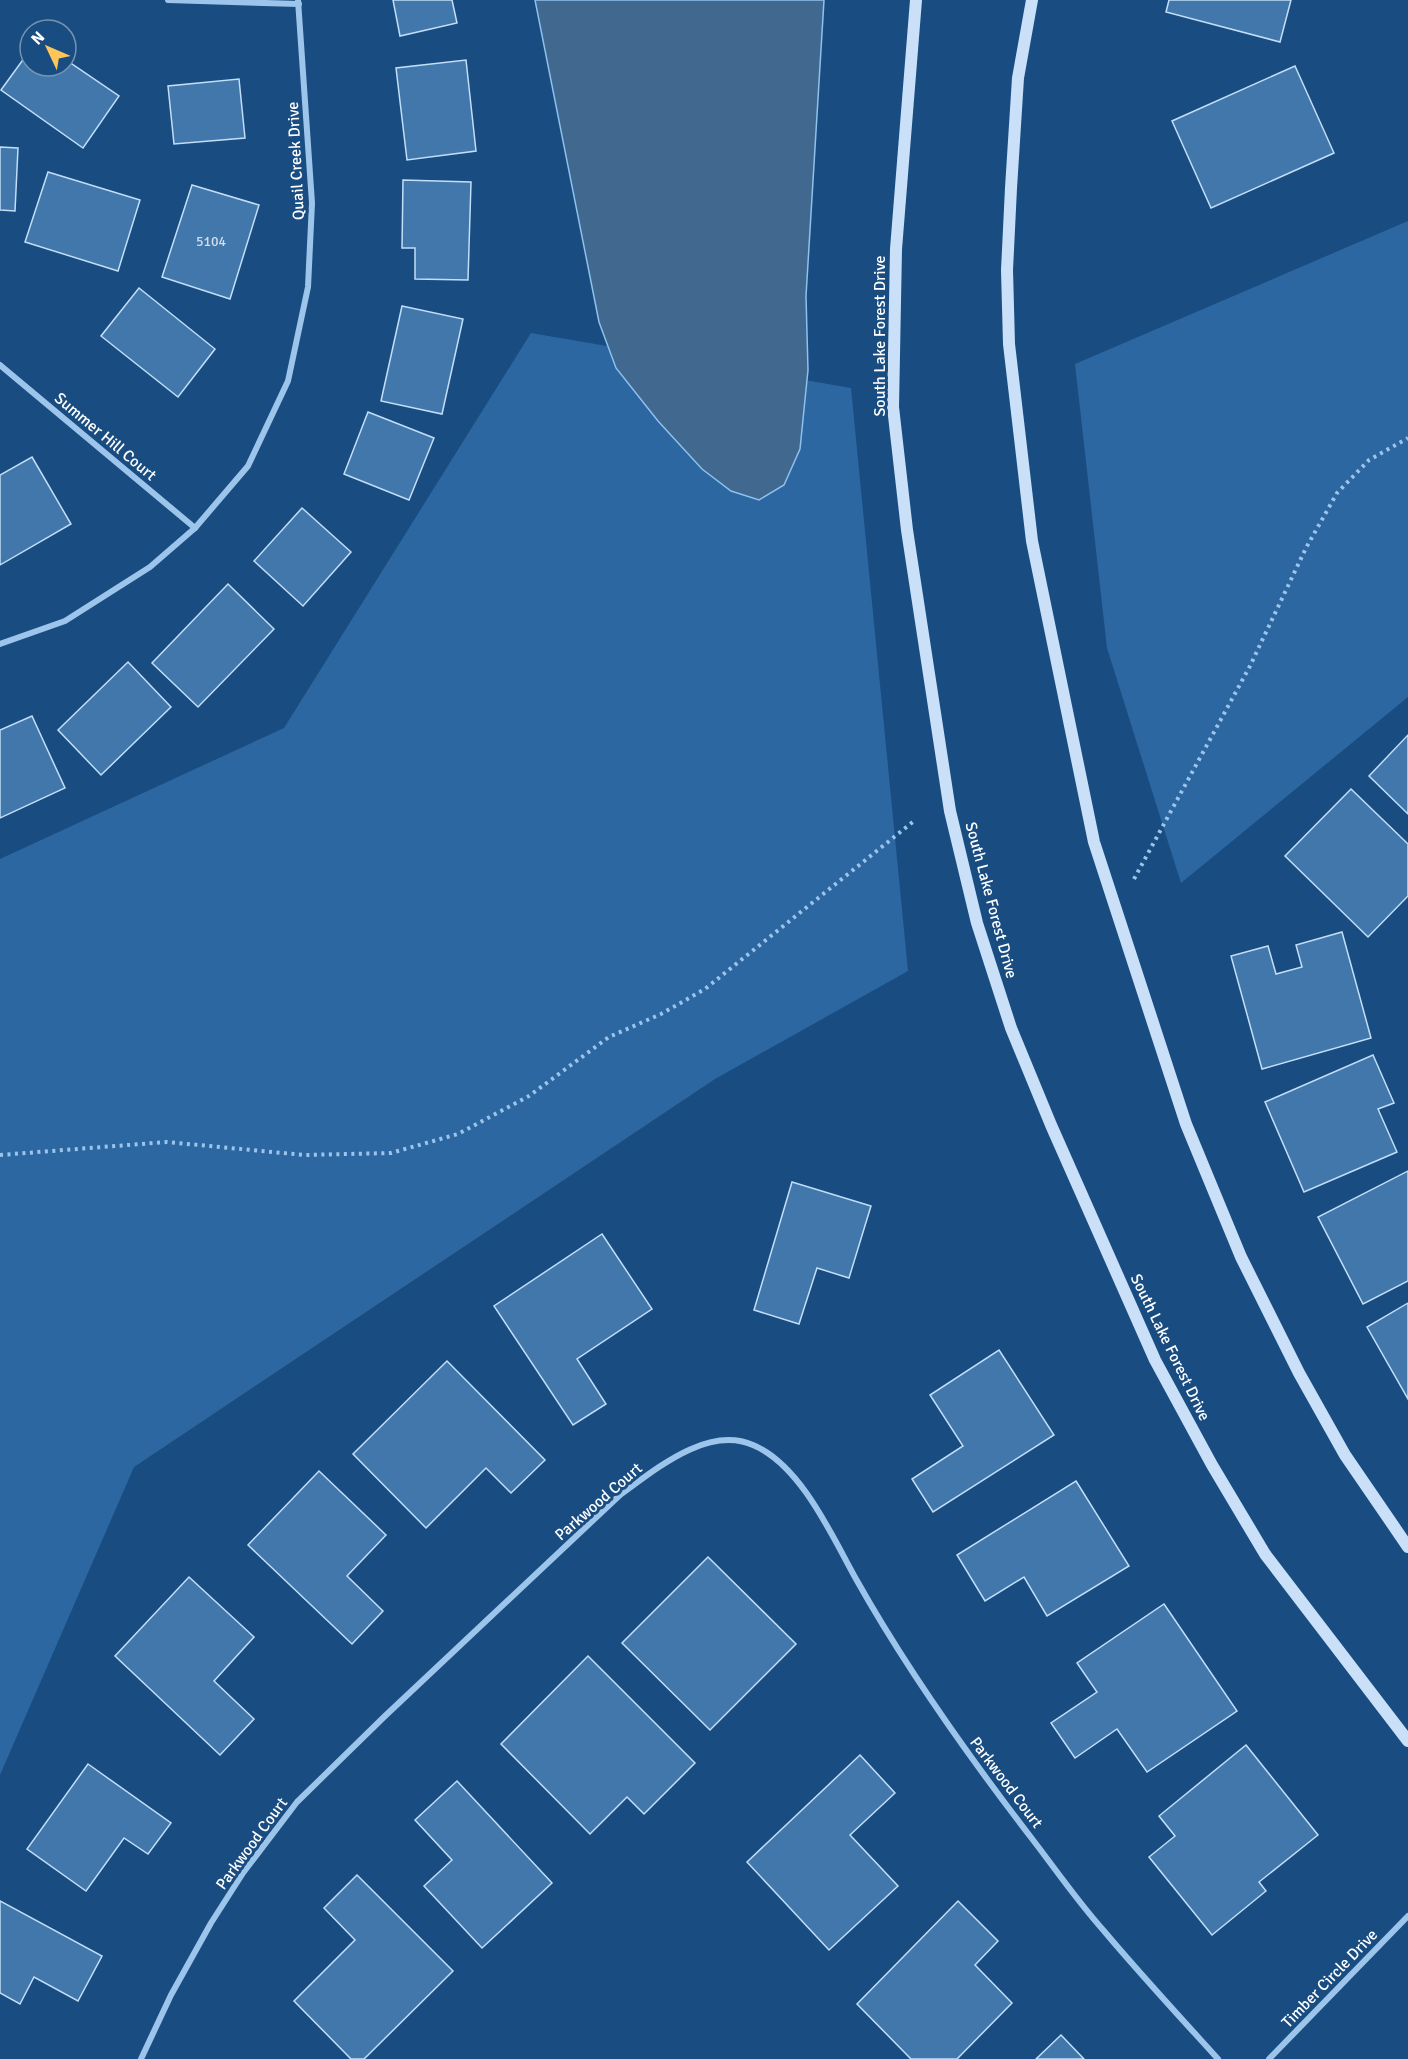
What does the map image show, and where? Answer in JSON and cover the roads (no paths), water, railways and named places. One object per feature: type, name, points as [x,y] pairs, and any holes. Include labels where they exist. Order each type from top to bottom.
[{"type":"main road","name":"South Lake Forest Drive","points":[[916,0],[896,249],[893,407],[907,530],[950,811],[977,923],[1011,1028],[1051,1125],[1155,1360],[1212,1465],[1265,1554],[1408,1741]]},
{"type":"main road","points":[[1032,0],[1018,78],[1007,270],[1009,344],[1032,541],[1094,842],[1186,1124],[1241,1257],[1299,1373],[1345,1455],[1408,1548]]},
{"type":"street","points":[[168,0],[299,2]]},
{"type":"street","name":"Quail Creek Drive","points":[[0,644],[65,621],[150,567],[195,528],[248,466],[288,381],[308,287],[312,203],[299,2]]},
{"type":"street","name":"Summer Hill Court","points":[[0,364],[195,528]]},
{"type":"street","name":"Parkwood Court","points":[[141,2059],[171,1995],[211,1923],[243,1873],[297,1802],[620,1495],[663,1464],[703,1445],[733,1439],[754,1445],[774,1459],[800,1484],[867,1598],[945,1720],[991,1785],[1102,1930],[1218,2059]]},
{"type":"street","name":"Timber Circle Drive","points":[[1269,2059],[1408,1916]]}]
